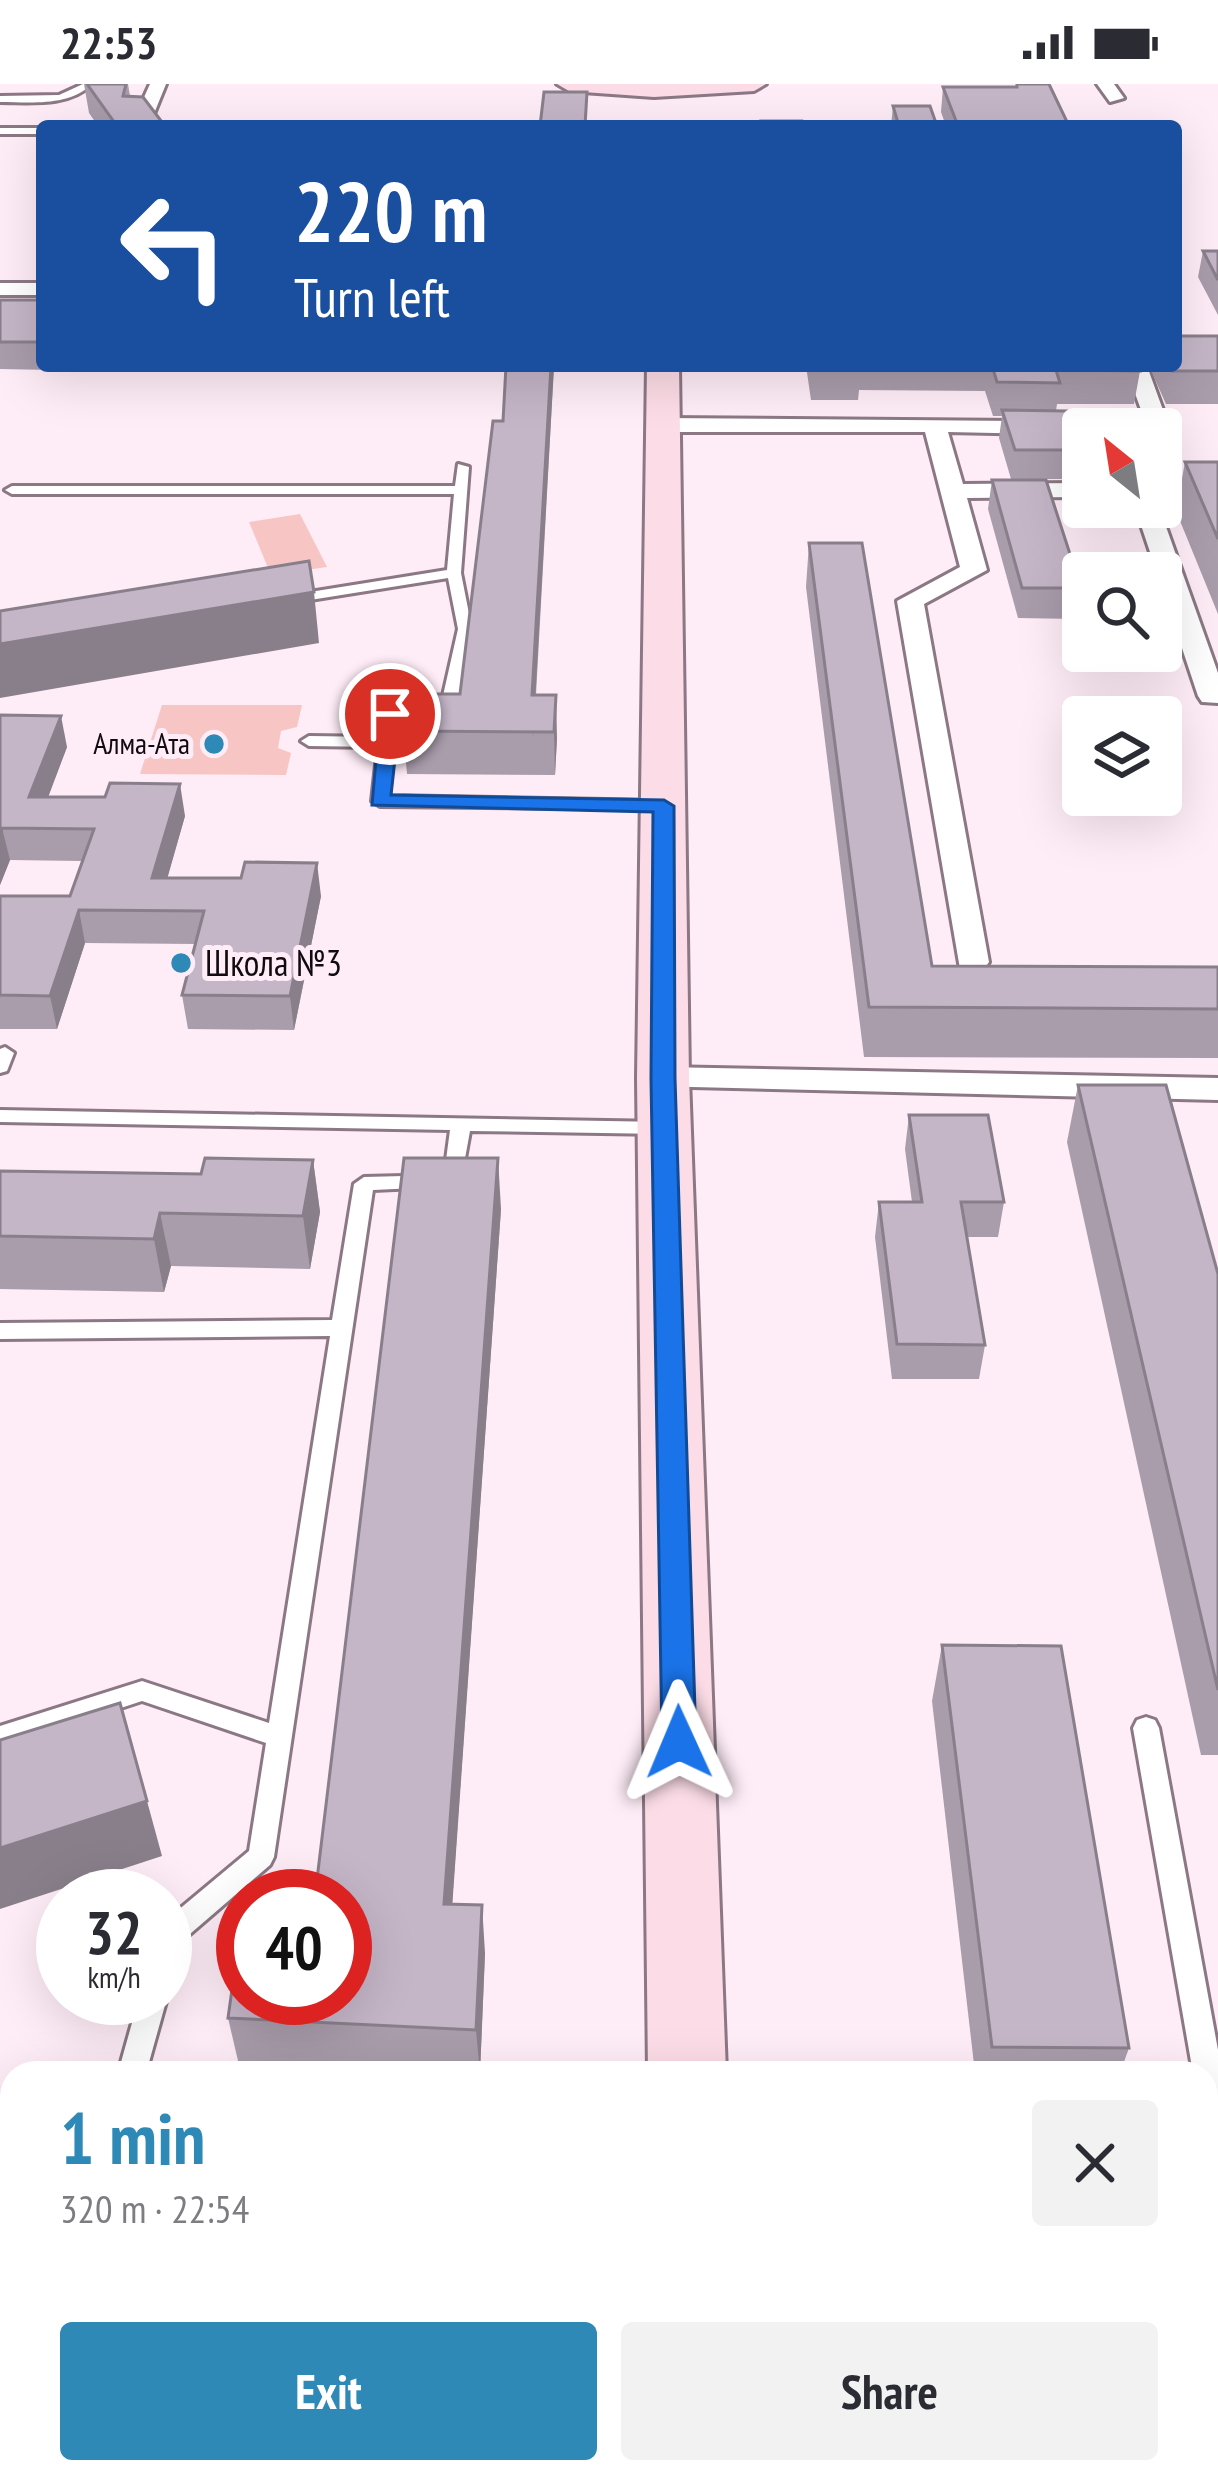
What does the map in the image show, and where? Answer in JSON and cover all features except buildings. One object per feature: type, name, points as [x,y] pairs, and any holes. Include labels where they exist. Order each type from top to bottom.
[{"type":"street","points":[[143,120],[158,84]]},
{"type":"street","points":[[569,84],[603,88],[660,111],[675,98],[710,88],[754,84]]},
{"type":"street","points":[[0,289],[36,289]]},
{"type":"street","points":[[663,372],[663,1103],[687,2061]]},
{"type":"street","points":[[1138,372],[1151,408]]},
{"type":"street","points":[[664,425],[1062,427]]},
{"type":"street","points":[[934,425],[974,570],[910,601],[972,962]]},
{"type":"street","points":[[949,491],[1062,490]]},
{"type":"street","points":[[1182,491],[1218,490]]},
{"type":"street","points":[[1169,528],[1212,695]]},
{"type":"street","points":[[663,1103],[1162,1099],[1218,1089]]},
{"type":"lane","points":[[0,99],[82,92],[88,84]]},
{"type":"lane","points":[[0,131],[36,131]]},
{"type":"lane","points":[[463,466],[454,573],[465,629],[447,713],[390,714],[380,801],[664,806]]},
{"type":"lane","points":[[12,490],[461,490]]},
{"type":"lane","points":[[272,602],[454,573]]},
{"type":"lane","points":[[310,741],[387,742]]},
{"type":"lane","points":[[0,1116],[461,1124],[663,1103]]},
{"type":"lane","points":[[192,1916],[261,1858],[364,1184],[453,1181],[461,1124]]},
{"type":"lane","points":[[0,1331],[342,1328]]},
{"type":"lane","points":[[0,1737],[142,1691],[279,1737]]},
{"type":"lane","points":[[1146,1728],[1206,2061]]},
{"type":"lane","points":[[135,2061],[145,2025]]},
{"type":"shaded area","points":[[300,514],[327,567],[271,575],[249,522]]},
{"type":"shaded area","name":"Алма-Ата","points":[[162,705],[302,705],[297,727],[281,731],[278,748],[291,753],[286,775],[140,774]]},
{"type":"place","name":"Алма-Ата","points":[[214,744]]},
{"type":"place","name":"Школа №3","points":[[181,963]]},
{"type":"route","points":[[390,714],[380,801],[664,806],[663,1078],[679,1742]]}]
